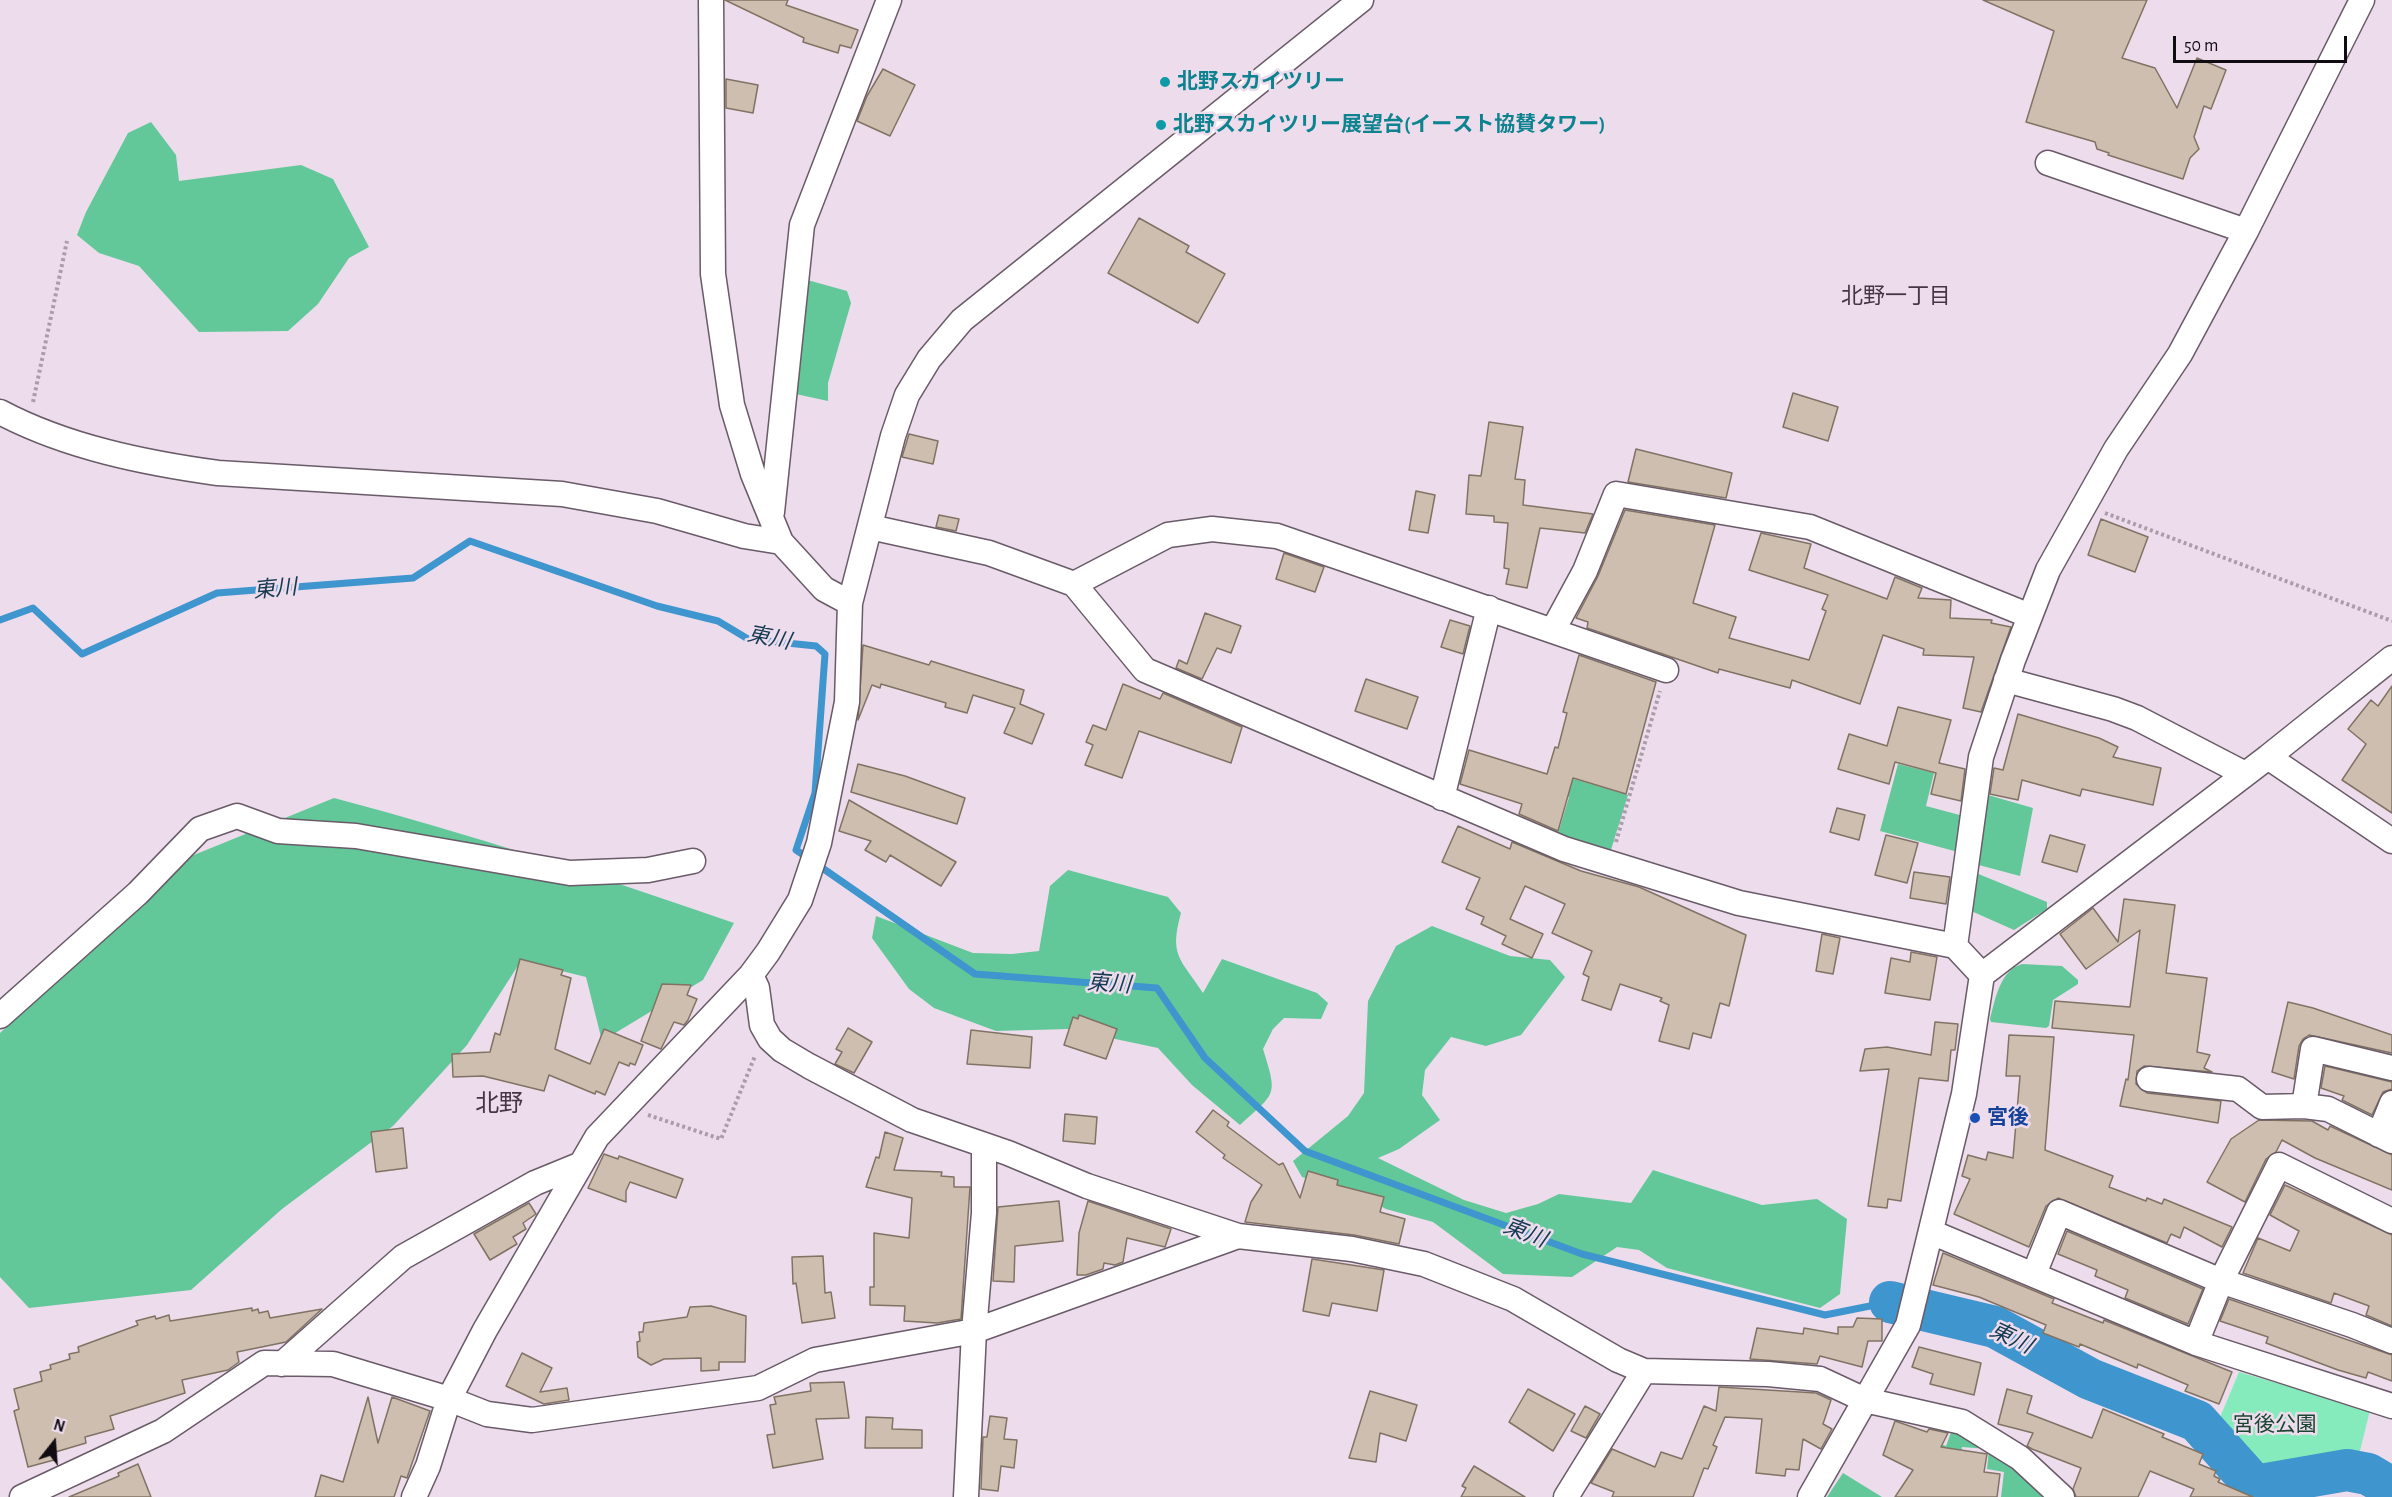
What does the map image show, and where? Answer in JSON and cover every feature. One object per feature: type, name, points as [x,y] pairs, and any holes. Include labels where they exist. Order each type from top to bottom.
[{"type":"street","points":[[711,0],[713,274],[732,405],[753,474],[781,542],[824,589],[850,603]]},
{"type":"street","points":[[771,515],[802,225],[889,0]]},
{"type":"street","points":[[414,1497],[428,1466],[449,1399],[485,1330],[597,1137],[751,975],[785,927],[800,900],[816,856],[847,702],[850,603],[893,436],[907,395],[929,359],[962,320],[1361,0]]},
{"type":"street","points":[[1955,946],[1981,758],[2006,680],[2048,570],[2116,449],[2180,354],[2246,231],[2362,0]]},
{"type":"street","points":[[2048,163],[2246,231]]},
{"type":"street","points":[[0,412],[28,426],[165,466],[218,473],[562,494],[657,511],[744,536],[781,542]]},
{"type":"street","points":[[1553,630],[1585,571],[1616,494],[1810,527],[2030,616]]},
{"type":"street","points":[[870,527],[989,553],[1074,584],[1145,670],[1564,849],[1739,903],[1955,946],[1982,975]]},
{"type":"street","points":[[1074,584],[1168,535],[1212,529],[1277,536],[1666,670]]},
{"type":"street","points":[[1442,798],[1489,608]]},
{"type":"street","points":[[1810,1497],[1908,1325],[1964,1094],[1982,975],[2268,757],[2392,658]]},
{"type":"street","points":[[2006,680],[2130,715],[2245,774]]},
{"type":"street","points":[[2268,757],[2392,841]]},
{"type":"street","points":[[0,1016],[138,893],[200,830],[237,816],[278,831],[307,831],[367,838],[570,873],[648,870],[693,861]]},
{"type":"street","points":[[751,975],[757,988],[765,1030],[782,1050],[912,1119],[1087,1186],[1238,1236],[1352,1249],[1424,1264],[1513,1299],[1618,1360],[1644,1371],[1768,1374],[1820,1379],[1865,1400],[1962,1422],[2020,1458],[2061,1497]]},
{"type":"street","points":[[2304,1106],[2313,1049],[2392,1068]]},
{"type":"street","points":[[2148,1079],[2238,1089],[2262,1107],[2304,1106],[2328,1109],[2386,1138],[2392,1103]]},
{"type":"street","points":[[966,1497],[974,1330],[984,1213],[984,1145]]},
{"type":"street","points":[[282,1364],[403,1257],[535,1183],[579,1165]]},
{"type":"street","points":[[2196,1343],[2221,1281],[2279,1165],[2392,1221]]},
{"type":"street","points":[[2034,1274],[2059,1212],[2221,1281],[2352,1325],[2392,1341]]},
{"type":"street","points":[[1931,1232],[2196,1343],[2392,1406]]},
{"type":"street","points":[[22,1497],[163,1431],[264,1363],[333,1364],[449,1399],[487,1414],[532,1420],[758,1388],[815,1360],[974,1330],[1238,1236]]},
{"type":"street","points":[[1566,1497],[1644,1371]]},
{"type":"path","points":[[28,426],[67,241]]},
{"type":"path","points":[[2084,505],[2392,621]]},
{"type":"path","points":[[1610,864],[1666,670]]},
{"type":"path","points":[[625,1107],[721,1139],[765,1030]]},
{"type":"green space","points":[[151,122],[176,155],[179,181],[301,165],[333,179],[369,247],[349,258],[318,304],[288,331],[199,332],[139,266],[99,253],[77,235],[86,212],[128,133]]},
{"type":"green space","points":[[793,276],[847,291],[851,303],[828,383],[828,401],[782,391]]},
{"type":"green space","points":[[1898,764],[1934,773],[1926,806],[1967,817],[1958,852],[1880,831]]},
{"type":"green space","points":[[1550,772],[1628,795],[1610,853],[1557,837],[1569,797],[1545,790]]},
{"type":"green space","points":[[1988,795],[2033,808],[2020,876],[1975,864]]},
{"type":"green space","points":[[334,798],[536,857],[734,923],[703,980],[602,1041],[586,977],[521,961],[467,1045],[393,1126],[282,1209],[191,1290],[29,1308],[0,1277],[0,1033],[184,859]]},
{"type":"green space","points":[[1068,870],[1168,897],[1181,913],[1176,939],[1179,956],[1203,993],[1222,959],[1317,993],[1328,1003],[1321,1019],[1284,1018],[1273,1029],[1263,1049],[1271,1076],[1271,1093],[1261,1106],[1240,1125],[1192,1085],[1158,1048],[1068,1029],[996,1031],[934,1008],[909,989],[872,938],[876,916],[973,953],[1012,954],[1039,951],[1050,886]]},
{"type":"green space","points":[[1976,873],[2047,902],[2047,909],[2014,930],[1969,910]]},
{"type":"green space","points":[[1432,926],[1510,956],[1550,960],[1565,977],[1521,1035],[1486,1046],[1451,1037],[1425,1070],[1422,1095],[1440,1120],[1399,1149],[1378,1158],[1464,1200],[1506,1213],[1538,1204],[1559,1194],[1631,1203],[1653,1170],[1762,1205],[1817,1199],[1847,1219],[1840,1294],[1820,1308],[1667,1268],[1639,1250],[1617,1247],[1572,1277],[1503,1274],[1433,1222],[1386,1209],[1361,1196],[1302,1177],[1293,1161],[1348,1116],[1364,1093],[1368,1001],[1396,946]]},
{"type":"green space","points":[[2022,964],[2062,966],[2078,980],[2078,984],[2053,1000],[2049,1026],[2046,1028],[1991,1022],[1994,1003],[2004,979],[2008,972]]},
{"type":"green space","name":"宮後公園","points":[[2239,1372],[2370,1410],[2358,1459],[2262,1466],[2216,1427]]},
{"type":"green space","points":[[1953,1427],[2015,1461],[2050,1497],[2001,1497],[2004,1472],[1987,1469],[1989,1449],[1962,1447],[1959,1465],[1935,1442],[1946,1446]]},
{"type":"green space","points":[[1843,1473],[1882,1497],[1827,1497]]},
{"type":"building","points":[[725,0],[788,0],[786,5],[858,30],[851,48],[840,45],[838,53],[803,42],[804,38]]},
{"type":"building","points":[[1983,0],[2147,0],[2122,58],[2155,68],[2177,108],[2197,58],[2226,70],[2211,109],[2204,106],[2194,137],[2199,149],[2190,158],[2183,179],[2108,155],[2109,153],[2097,149],[2095,142],[2026,122],[2054,31]]},
{"type":"building","points":[[883,69],[915,85],[890,136],[857,121],[867,96]]},
{"type":"building","points":[[726,79],[758,85],[753,113],[726,108]]},
{"type":"building","points":[[1139,218],[1189,246],[1186,252],[1225,274],[1198,323],[1108,273]]},
{"type":"building","points":[[1793,393],[1838,407],[1828,441],[1783,427]]},
{"type":"building","points":[[1489,422],[1523,427],[1515,479],[1525,480],[1523,505],[1593,514],[1585,533],[1540,528],[1527,588],[1506,584],[1509,569],[1504,568],[1508,523],[1494,522],[1494,516],[1466,514],[1469,475],[1481,476]]},
{"type":"building","points":[[909,434],[938,441],[933,464],[902,457]]},
{"type":"building","points":[[1636,449],[1732,473],[1726,498],[1628,482]]},
{"type":"building","points":[[1416,491],[1435,495],[1428,533],[1409,530]]},
{"type":"building","points":[[1625,510],[1715,525],[1693,603],[1736,617],[1729,638],[1809,660],[1826,611],[1822,609],[1828,595],[1749,570],[1761,533],[1811,544],[1804,568],[1887,599],[1895,577],[1922,588],[1918,598],[1951,600],[1950,618],[1992,620],[1991,623],[2011,627],[1981,712],[1963,708],[1974,657],[1923,655],[1924,649],[1883,635],[1860,704],[1792,680],[1790,688],[1719,669],[1718,673],[1587,628],[1588,622],[1576,618],[1598,576]]},
{"type":"building","points":[[939,515],[959,519],[956,531],[936,527]]},
{"type":"building","points":[[2101,519],[2148,537],[2135,572],[2088,555]]},
{"type":"building","points":[[1284,553],[1324,567],[1315,592],[1276,579]]},
{"type":"building","points":[[1205,613],[1241,626],[1231,653],[1217,648],[1202,679],[1176,668],[1179,660],[1187,664]]},
{"type":"building","points":[[1450,620],[1470,626],[1463,654],[1441,647]]},
{"type":"building","points":[[863,645],[929,665],[931,661],[1024,690],[1020,704],[1044,714],[1032,744],[1004,733],[1015,708],[973,695],[967,713],[945,707],[946,703],[881,684],[880,688],[872,685],[858,720]]},
{"type":"building","points":[[1579,655],[1656,682],[1626,794],[1573,778],[1558,831],[1519,814],[1522,804],[1460,784],[1469,750],[1547,774],[1555,747],[1558,748],[1567,713],[1563,712]]},
{"type":"building","points":[[1366,679],[1418,697],[1407,729],[1355,711]]},
{"type":"building","points":[[1123,684],[1160,699],[1163,693],[1242,727],[1231,763],[1139,731],[1122,778],[1085,765],[1093,745],[1086,742],[1093,725],[1106,730]]},
{"type":"building","points":[[2392,686],[2392,813],[2342,780],[2366,744],[2348,729],[2371,700],[2378,706]]},
{"type":"building","points":[[1898,707],[1951,720],[1939,763],[1965,769],[1961,801],[1931,794],[1936,773],[1895,762],[1889,784],[1838,769],[1849,734],[1887,746]]},
{"type":"building","points":[[2018,714],[2099,738],[2118,747],[2113,757],[2161,768],[2153,805],[2082,789],[2080,796],[2022,780],[2018,800],[1990,794],[1994,768],[2003,770]]},
{"type":"building","points":[[858,764],[905,776],[965,798],[957,824],[851,792]]},
{"type":"building","points":[[849,800],[956,862],[941,886],[890,855],[886,862],[865,850],[871,841],[839,831]]},
{"type":"building","points":[[1837,808],[1865,815],[1859,840],[1830,832]]},
{"type":"building","points":[[1458,826],[1510,849],[1512,842],[1581,871],[1639,887],[1746,935],[1729,1006],[1720,1003],[1711,1038],[1693,1033],[1689,1049],[1659,1041],[1669,1005],[1660,1001],[1662,998],[1620,984],[1611,1010],[1582,1000],[1589,977],[1583,974],[1592,951],[1552,933],[1565,904],[1525,886],[1510,919],[1543,934],[1532,958],[1502,944],[1506,936],[1481,924],[1484,917],[1466,909],[1480,878],[1442,862]]},
{"type":"building","points":[[1886,835],[1918,843],[1907,883],[1875,875]]},
{"type":"building","points":[[2050,835],[2085,845],[2077,872],[2042,862]]},
{"type":"building","points":[[1914,872],[1950,877],[1946,904],[1910,898]]},
{"type":"building","points":[[2124,899],[2175,905],[2166,973],[2207,978],[2197,1052],[2210,1055],[2204,1068],[2212,1072],[2144,1066],[2137,1071],[2136,1084],[2147,1093],[2221,1101],[2218,1123],[2120,1106],[2126,1079],[2128,1080],[2134,1035],[2052,1028],[2055,1001],[2130,1007],[2140,930],[2086,969],[2060,934],[2093,908],[2118,942]]},
{"type":"building","points":[[1822,934],[1840,938],[1833,974],[1816,971]]},
{"type":"building","points":[[1911,952],[1937,957],[1930,1000],[1885,993],[1891,958],[1910,962]]},
{"type":"building","points":[[520,959],[563,970],[561,975],[571,978],[555,1049],[590,1064],[604,1029],[643,1045],[635,1065],[630,1063],[629,1066],[619,1062],[605,1095],[596,1091],[595,1094],[549,1075],[544,1091],[483,1076],[453,1077],[452,1054],[490,1052],[495,1033],[500,1035]]},
{"type":"building","points":[[662,984],[691,985],[687,995],[697,999],[684,1025],[674,1022],[661,1049],[641,1041]]},
{"type":"building","points":[[2288,1002],[2313,1008],[2392,1035],[2392,1053],[2309,1035],[2299,1046],[2294,1079],[2272,1072]]},
{"type":"building","points":[[1079,1015],[1117,1029],[1106,1059],[1064,1045],[1073,1017],[1078,1019]]},
{"type":"building","points":[[1935,1022],[1958,1024],[1955,1050],[1951,1050],[1948,1081],[1919,1078],[1901,1201],[1888,1199],[1887,1208],[1868,1206],[1889,1069],[1860,1071],[1865,1049],[1887,1047],[1931,1055]]},
{"type":"building","points":[[848,1028],[872,1042],[854,1073],[835,1064],[842,1052],[836,1049]]},
{"type":"building","points":[[971,1030],[1032,1037],[1030,1068],[967,1064]]},
{"type":"building","points":[[2009,1035],[2054,1037],[2045,1150],[2113,1176],[2109,1187],[2146,1201],[2147,1198],[2162,1204],[2164,1199],[2232,1227],[2222,1247],[2184,1227],[2180,1238],[2171,1234],[2167,1243],[2058,1198],[2046,1206],[2029,1247],[1954,1214],[1970,1179],[1962,1176],[1968,1155],[1986,1160],[1988,1152],[2013,1158],[2020,1076],[2006,1076]]},
{"type":"building","points":[[2325,1066],[2392,1082],[2392,1089],[2383,1092],[2372,1115],[2342,1100],[2344,1096],[2321,1088]]},
{"type":"building","points":[[1213,1110],[1229,1122],[1227,1126],[1279,1165],[1283,1163],[1300,1198],[1308,1171],[1338,1180],[1337,1185],[1384,1197],[1380,1212],[1405,1219],[1399,1244],[1354,1235],[1245,1222],[1251,1202],[1262,1185],[1223,1158],[1225,1155],[1196,1132]]},
{"type":"building","points":[[1065,1114],[1097,1117],[1095,1144],[1063,1141]]},
{"type":"building","points":[[2259,1120],[2312,1121],[2328,1130],[2330,1126],[2392,1155],[2392,1190],[2315,1158],[2282,1140],[2276,1152],[2266,1159],[2245,1202],[2207,1182],[2231,1139]]},
{"type":"building","points":[[403,1128],[407,1168],[376,1172],[371,1132]]},
{"type":"building","points":[[885,1132],[903,1138],[894,1170],[942,1172],[941,1176],[954,1177],[954,1187],[970,1187],[961,1319],[937,1323],[904,1321],[905,1306],[870,1305],[870,1287],[874,1287],[874,1233],[909,1238],[912,1198],[866,1187],[876,1157],[879,1158]]},
{"type":"building","points":[[604,1154],[618,1159],[619,1156],[683,1179],[676,1198],[630,1182],[626,1191],[626,1202],[588,1188]]},
{"type":"building","points":[[2285,1185],[2392,1235],[2392,1326],[2366,1315],[2369,1306],[2334,1293],[2331,1303],[2243,1273],[2258,1238],[2290,1251],[2299,1231],[2270,1215]]},
{"type":"building","points":[[1059,1201],[1063,1241],[1015,1246],[1014,1282],[993,1281],[998,1207]]},
{"type":"building","points":[[1088,1201],[1171,1229],[1165,1247],[1127,1238],[1123,1262],[1115,1265],[1104,1263],[1103,1269],[1086,1275],[1077,1275],[1079,1233]]},
{"type":"building","points":[[529,1203],[536,1214],[523,1223],[526,1229],[513,1237],[517,1244],[490,1260],[474,1234]]},
{"type":"building","points":[[2067,1231],[2203,1289],[2188,1324],[2125,1298],[2128,1290],[2095,1276],[2097,1270],[2058,1254]]},
{"type":"building","points":[[1943,1253],[2054,1299],[2052,1303],[2103,1323],[2104,1320],[2232,1372],[2219,1404],[2185,1391],[2188,1385],[2138,1364],[2137,1368],[2080,1344],[2079,1347],[2043,1333],[2046,1325],[1979,1297],[1933,1285]]},
{"type":"building","points":[[823,1256],[825,1293],[831,1292],[835,1318],[802,1323],[796,1283],[793,1284],[792,1257]]},
{"type":"building","points":[[1312,1259],[1384,1270],[1377,1311],[1332,1303],[1329,1316],[1303,1311]]},
{"type":"building","points":[[2229,1299],[2392,1355],[2392,1381],[2368,1372],[2366,1378],[2338,1370],[2266,1343],[2268,1337],[2220,1321]]},
{"type":"building","points":[[711,1306],[746,1316],[745,1362],[719,1362],[719,1370],[701,1371],[701,1358],[664,1359],[651,1365],[638,1357],[637,1342],[640,1341],[639,1332],[643,1332],[644,1323],[687,1317],[690,1307]]},
{"type":"building","points":[[252,1308],[252,1311],[258,1309],[259,1313],[268,1311],[270,1318],[322,1309],[286,1342],[237,1352],[239,1362],[228,1370],[182,1380],[185,1393],[110,1416],[114,1429],[85,1437],[86,1443],[52,1453],[54,1460],[28,1467],[14,1411],[19,1409],[14,1389],[42,1381],[40,1372],[51,1369],[50,1365],[70,1359],[69,1354],[79,1352],[78,1347],[138,1325],[136,1321],[169,1315],[170,1321]]},
{"type":"building","points":[[1857,1318],[1882,1319],[1882,1341],[1868,1341],[1862,1367],[1820,1356],[1817,1364],[1750,1359],[1757,1328],[1803,1334],[1804,1328],[1838,1334],[1838,1327],[1853,1327]]},
{"type":"building","points":[[1919,1347],[1981,1363],[1974,1395],[1930,1384],[1933,1374],[1912,1367]]},
{"type":"building","points":[[522,1353],[552,1368],[540,1392],[567,1388],[569,1400],[544,1404],[506,1386]]},
{"type":"building","points":[[844,1382],[849,1418],[816,1419],[823,1459],[773,1468],[767,1435],[775,1434],[770,1405],[776,1404],[774,1397],[811,1391],[810,1383]]},
{"type":"building","points":[[1719,1387],[1816,1393],[1831,1400],[1823,1424],[1832,1429],[1821,1449],[1803,1439],[1799,1470],[1786,1469],[1785,1476],[1756,1473],[1762,1419],[1725,1417],[1713,1445],[1717,1447],[1708,1469],[1704,1468],[1693,1497],[1612,1497],[1614,1492],[1591,1483],[1612,1449],[1655,1467],[1661,1452],[1682,1459],[1704,1406],[1716,1411]]},
{"type":"building","points":[[1528,1389],[1575,1414],[1553,1451],[1509,1422]]},
{"type":"building","points":[[2007,1389],[2032,1396],[2027,1413],[2092,1438],[2103,1409],[2164,1434],[2162,1437],[2203,1454],[2199,1464],[2216,1471],[2214,1476],[2220,1479],[2218,1482],[2253,1497],[2190,1497],[2194,1489],[2150,1471],[2138,1497],[2076,1497],[2073,1489],[2081,1468],[2027,1446],[2033,1433],[1998,1424]]},
{"type":"building","points":[[1370,1391],[1417,1405],[1406,1441],[1380,1433],[1376,1462],[1349,1458]]},
{"type":"building","points":[[368,1397],[378,1443],[392,1397],[430,1411],[407,1478],[401,1476],[394,1497],[315,1497],[321,1475],[343,1482]]},
{"type":"building","points":[[1585,1406],[1600,1414],[1586,1438],[1571,1431]]},
{"type":"building","points":[[990,1416],[1007,1418],[1004,1439],[1017,1440],[1014,1468],[1001,1466],[998,1491],[981,1489],[983,1437],[987,1437]]},
{"type":"building","points":[[866,1417],[893,1418],[892,1429],[922,1430],[922,1448],[865,1448]]},
{"type":"building","points":[[1895,1421],[1927,1432],[1929,1429],[1948,1433],[1941,1447],[1987,1454],[1984,1472],[2000,1474],[1997,1497],[1895,1497],[1913,1470],[1883,1455]]},
{"type":"building","points":[[138,1464],[151,1497],[69,1497],[119,1476],[118,1473]]},
{"type":"building","points":[[1474,1466],[1525,1497],[1461,1497],[1466,1488],[1462,1486]]},
{"type":"waterway","name":"東川","points":[[0,620],[33,608],[82,654],[217,593],[413,578],[470,541],[657,606],[718,621],[748,639],[816,646],[825,654],[815,793],[796,850],[808,858]]},
{"type":"waterway","name":"東川","points":[[818,865],[975,974],[1157,988],[1205,1058],[1305,1151],[1582,1254],[1825,1315],[1890,1302]]},
{"type":"waterway","name":"東川","points":[[1890,1302],[1995,1327],[2090,1379],[2197,1421],[2255,1486],[2347,1470],[2368,1474],[2392,1488]]},
{"type":"place","name":"北野スカイツリー","points":[[1165,82]]},
{"type":"place","name":"北野スカイツリー展望台(イースト協賛タワー)","points":[[1161,125]]},
{"type":"place","name":"宮後","points":[[1975,1118]]},
{"type":"district","name":"北野一丁目","points":[[1896,296]]},
{"type":"district","name":"北野","points":[[499,1104]]}]
